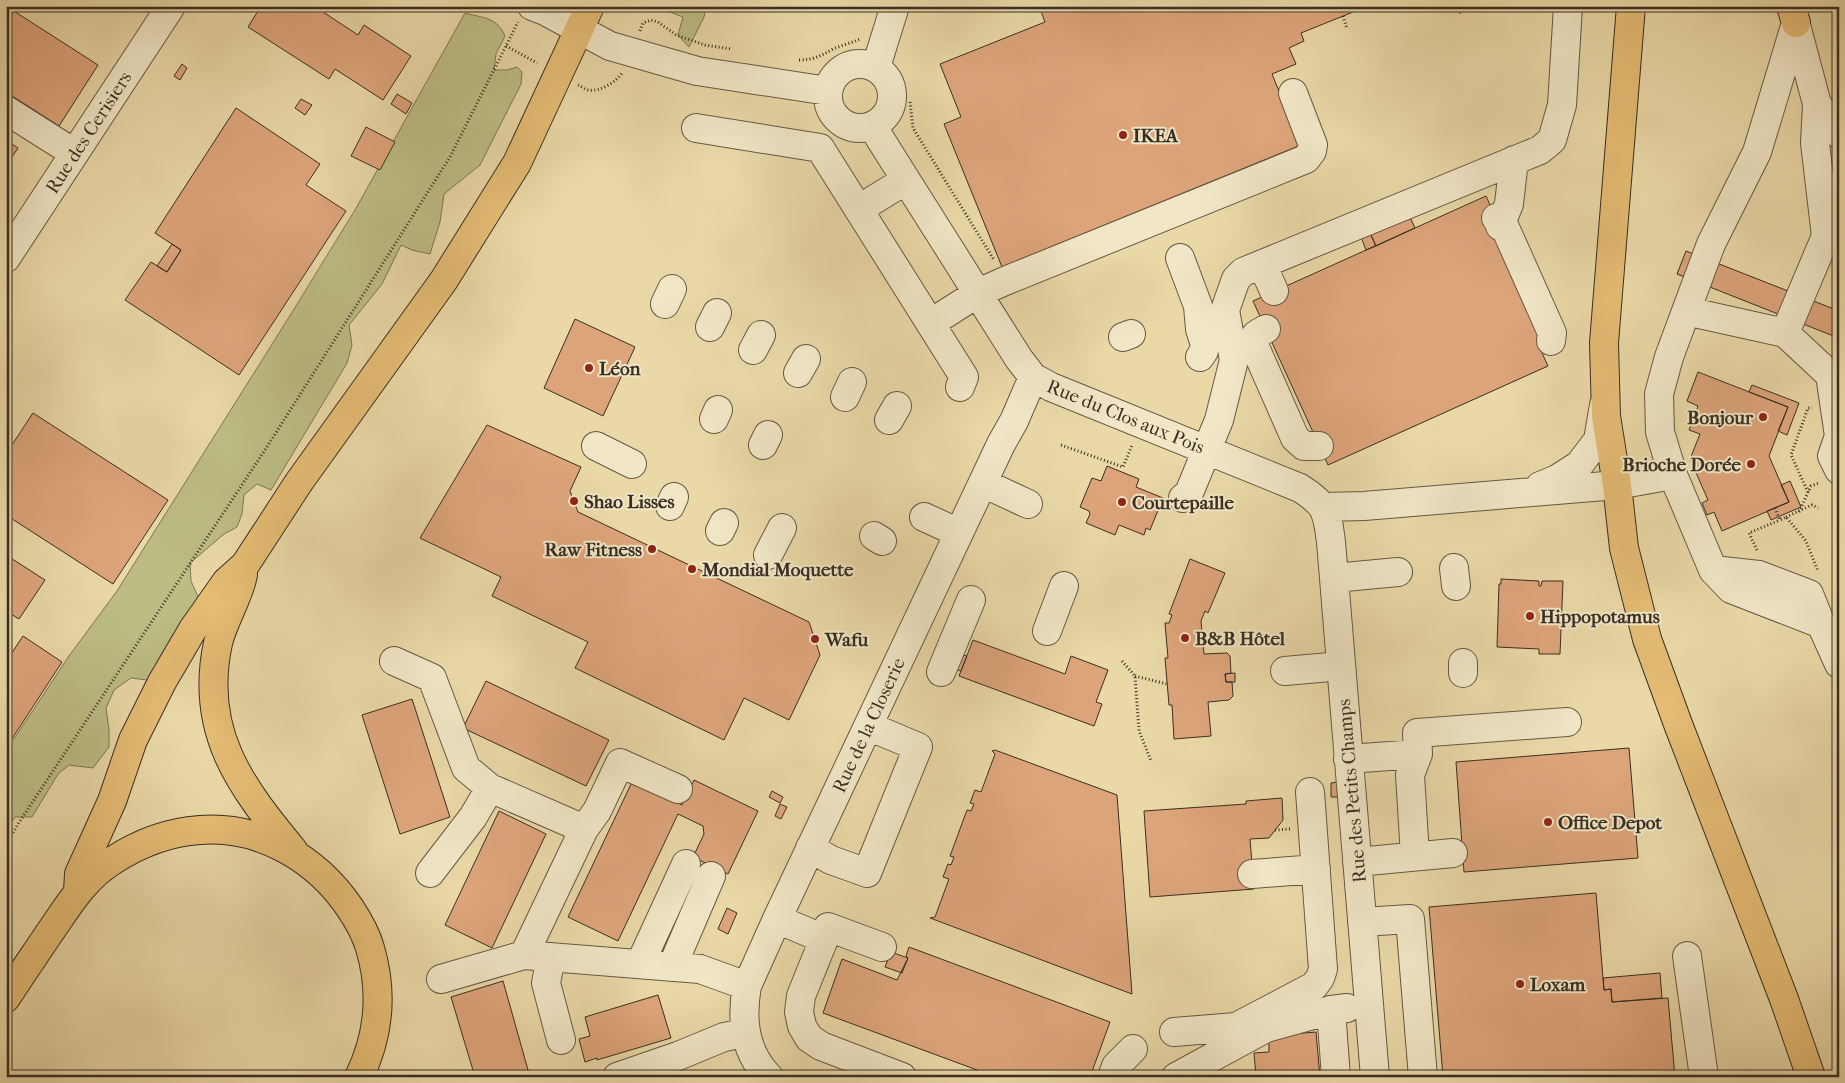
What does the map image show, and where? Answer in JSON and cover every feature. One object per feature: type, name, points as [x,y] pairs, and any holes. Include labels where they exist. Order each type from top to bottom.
[{"type":"main road","points":[[1631,6],[1604,343],[1606,416],[1617,485],[1624,548],[1647,638],[1678,724],[1784,999],[1811,1077]]},
{"type":"main road","points":[[78,891],[79,874],[112,801],[132,740],[193,629],[226,582],[245,565],[299,482],[444,280],[517,163],[585,18]]},
{"type":"main road","points":[[245,565],[240,590],[228,614],[218,643],[214,679],[215,709],[222,743],[237,776],[262,813],[297,855],[329,881],[346,902],[364,931],[375,970],[378,997],[377,1020],[370,1052],[359,1077]]},
{"type":"main road","points":[[8,992],[78,891],[95,874],[111,862],[140,845],[176,833],[201,830],[231,831],[265,839],[297,855]]},
{"type":"street","name":"Rue des Cerisiers","points":[[6,258],[171,6]]},
{"type":"street","points":[[876,67],[895,6]]},
{"type":"street","points":[[1183,498],[1189,494],[1219,420],[1234,360],[1224,315],[1226,302],[1238,276],[1262,264],[1540,150],[1552,140],[1562,105],[1555,100],[1559,41],[1568,6]]},
{"type":"street","points":[[524,16],[545,11],[585,18],[610,46],[697,71],[828,91]]},
{"type":"street","points":[[1785,333],[1826,236],[1815,142],[1817,104],[1793,15]]},
{"type":"street","points":[[1793,15],[1758,152],[1711,244],[1669,357],[1659,394],[1660,432],[1673,475],[1713,570],[1759,575],[1809,594],[1839,664]]},
{"type":"street","points":[[861,63],[876,67],[890,81],[893,96],[889,111],[875,125],[855,128],[845,125],[837,119],[828,101],[831,81],[846,66],[861,63]]},
{"type":"street","points":[[932,331],[978,293],[1306,159],[1312,151],[1313,145],[1293,93]]},
{"type":"street","points":[[1817,104],[1839,134]]},
{"type":"street","points":[[6,110],[74,153]]},
{"type":"street","name":"Rue du Clos aux Pois","points":[[875,125],[879,136],[906,180],[1019,359],[1033,377],[1051,387],[1300,488],[1314,497],[1323,507]]},
{"type":"street","points":[[696,128],[747,141],[799,149],[820,148],[837,183],[901,285],[964,377],[960,387]]},
{"type":"street","points":[[1514,160],[1509,204],[1498,222],[1502,220],[1504,223],[1552,333],[1552,341]]},
{"type":"street","points":[[865,225],[906,180]]},
{"type":"street","points":[[1180,258],[1205,345],[1200,357]]},
{"type":"street","points":[[1262,264],[1274,292]]},
{"type":"street","points":[[1195,307],[1215,307],[1226,302]]},
{"type":"street","points":[[1686,312],[1785,333],[1830,375],[1839,436],[1832,456],[1833,475]]},
{"type":"street","points":[[1266,329],[1253,338],[1254,344],[1295,438],[1304,446],[1319,446]]},
{"type":"street","name":"Rue de la Closerie","points":[[757,1072],[745,1033],[743,1017],[747,986],[810,848],[1014,421],[1033,377]]},
{"type":"street","points":[[1521,493],[1557,479],[1579,465],[1598,440],[1605,398]]},
{"type":"street","points":[[596,446],[632,464]]},
{"type":"street","points":[[1323,507],[1364,506],[1617,485],[1673,475]]},
{"type":"street","points":[[983,483],[1028,504]]},
{"type":"street","name":"Rue des Petits Champs","points":[[1323,507],[1328,519],[1332,542],[1375,1077]]},
{"type":"street","points":[[924,517],[959,533]]},
{"type":"street","points":[[768,555],[782,528]]},
{"type":"street","points":[[1334,578],[1398,572]]},
{"type":"street","points":[[934,585],[966,598],[941,672]]},
{"type":"street","points":[[1047,631],[1064,586]]},
{"type":"street","points":[[394,661],[432,678],[466,768],[490,788],[584,829]]},
{"type":"street","points":[[1285,671],[1341,666]]},
{"type":"street","points":[[1415,856],[1410,775],[1418,754],[1417,733],[1567,722]]},
{"type":"street","points":[[810,848],[831,860],[867,873],[918,747],[868,726]]},
{"type":"street","points":[[1348,759],[1418,754]]},
{"type":"street","points":[[524,955],[584,829],[597,811],[620,763],[678,788]]},
{"type":"street","points":[[430,873],[473,817],[490,788]]},
{"type":"street","points":[[1174,1032],[1236,1027],[1314,986],[1320,978],[1323,969],[1310,792]]},
{"type":"street","points":[[1357,862],[1453,853]]},
{"type":"street","points":[[640,964],[686,864]]},
{"type":"street","points":[[1252,874],[1316,869]]},
{"type":"street","points":[[672,967],[711,876]]},
{"type":"street","points":[[1319,909],[1400,920],[1410,919],[1423,1077]]},
{"type":"street","points":[[777,919],[824,939]]},
{"type":"street","points":[[882,947],[828,927],[801,996],[799,1012],[802,1026],[808,1038],[821,1046],[902,1077]]},
{"type":"street","points":[[441,979],[524,955],[700,969],[747,986]]},
{"type":"street","points":[[1687,956],[1704,1077]]},
{"type":"street","points":[[551,957],[546,983],[561,1040]]},
{"type":"street","points":[[1176,1077],[1266,1028],[1331,1010],[1368,1007]]},
{"type":"street","points":[[1331,1010],[1336,1077]]},
{"type":"street","points":[[617,1077],[626,1072],[678,1056],[724,1037],[745,1033]]},
{"type":"street","points":[[1112,1077],[1116,1066],[1133,1049]]},
{"type":"path","points":[[1459,13],[1469,6]]},
{"type":"path","points":[[6,845],[265,450],[450,157],[524,16]]},
{"type":"path","points":[[1343,16],[1347,29]]},
{"type":"path","points":[[910,102],[913,128],[996,263]]},
{"type":"path","points":[[1808,492],[1791,455],[1808,408],[1818,406]]},
{"type":"path","points":[[1061,445],[1123,467],[1133,444]]},
{"type":"path","points":[[1799,512],[1811,486],[1833,475]]},
{"type":"path","points":[[1759,557],[1749,533],[1812,505],[1818,508]]},
{"type":"path","points":[[1775,508],[1780,520]]},
{"type":"path","points":[[1786,517],[1806,541],[1819,574]]},
{"type":"path","points":[[1122,661],[1135,676],[1167,684]]},
{"type":"path","points":[[1135,676],[1139,731],[1151,761]]},
{"type":"green space","points":[[654,6],[707,6],[704,17],[689,47],[678,35],[683,17]]},
{"type":"green space","points":[[465,13],[489,19],[502,30],[505,36],[496,54],[494,70],[507,70],[517,67],[522,72],[521,84],[480,165],[444,194],[440,222],[430,254],[412,250],[401,245],[382,284],[349,325],[352,345],[347,363],[271,490],[257,484],[244,495],[242,514],[237,527],[224,534],[190,563],[191,581],[200,601],[147,680],[131,678],[114,690],[106,708],[109,747],[93,768],[69,765],[58,774],[32,817],[15,817],[6,829],[6,751],[69,656],[117,591],[291,314],[355,210]]},
{"type":"building","points":[[6,6],[98,65],[59,126],[6,92]]},
{"type":"building","points":[[261,6],[314,6],[358,35],[364,25],[411,56],[383,100],[335,69],[329,79],[248,27]]},
{"type":"building","name":"IKEA","points":[[1039,6],[1368,6],[1301,33],[1304,41],[1289,48],[1296,64],[1272,74],[1301,145],[1002,267],[944,124],[961,117],[940,64],[1045,22]]},
{"type":"building","points":[[182,64],[187,68],[180,80],[174,76]]},
{"type":"building","points":[[397,94],[412,103],[406,114],[391,104]]},
{"type":"building","points":[[301,99],[312,105],[305,115],[295,108]]},
{"type":"building","points":[[236,108],[320,164],[306,185],[346,211],[239,375],[125,300],[151,262],[167,272],[181,250],[155,233]]},
{"type":"building","points":[[366,127],[395,142],[380,170],[351,156]]},
{"type":"building","points":[[6,140],[18,148],[6,166]]},
{"type":"building","points":[[1486,196],[1554,347],[1542,353],[1548,366],[1328,465],[1253,301]]},
{"type":"building","points":[[1409,215],[1415,228],[1376,246],[1370,233]]},
{"type":"building","points":[[1370,233],[1376,246],[1366,250],[1361,237]]},
{"type":"building","points":[[172,244],[181,250],[167,272],[157,266]]},
{"type":"building","points":[[1686,251],[1839,311],[1839,331],[1836,337],[1677,274]]},
{"type":"building","name":"Léon","points":[[575,319],[635,347],[603,416],[544,388]]},
{"type":"building","points":[[1698,372],[1788,407],[1769,456],[1789,502],[1722,531],[1714,512],[1707,515],[1702,503],[1708,500],[1690,459],[1700,434],[1689,430],[1698,406],[1687,401]]},
{"type":"building","points":[[1752,385],[1799,403],[1787,435],[1778,431],[1788,407],[1749,392]]},
{"type":"building","points":[[33,413],[168,500],[113,584],[6,515],[6,454]]},
{"type":"building","points":[[487,425],[581,467],[570,491],[578,512],[809,622],[820,655],[789,720],[744,698],[724,740],[575,668],[588,642],[492,596],[501,577],[420,538]]},
{"type":"building","name":"Courtepaille","points":[[1107,466],[1139,479],[1136,487],[1163,498],[1150,530],[1146,528],[1144,535],[1119,525],[1115,535],[1086,523],[1090,514],[1089,511],[1080,507],[1092,478],[1101,481]]},
{"type":"building","points":[[1790,481],[1801,507],[1771,520],[1767,511],[1789,502],[1781,485]]},
{"type":"building","points":[[6,555],[45,580],[19,619],[6,611]]},
{"type":"building","name":"B&B Hôtel","points":[[1190,559],[1225,573],[1208,613],[1205,611],[1201,621],[1204,654],[1227,653],[1230,656],[1231,673],[1225,674],[1226,682],[1232,682],[1233,696],[1229,700],[1208,702],[1211,736],[1174,739],[1172,705],[1169,705],[1165,658],[1168,658],[1165,623],[1169,623],[1172,615],[1169,614]]},
{"type":"building","name":"Hippopotamus","points":[[1501,579],[1539,581],[1539,586],[1541,586],[1542,581],[1563,581],[1560,654],[1539,654],[1539,649],[1497,647],[1499,584],[1501,584]]},
{"type":"building","points":[[23,636],[62,662],[6,748],[6,662]]},
{"type":"building","points":[[973,640],[1065,674],[1071,656],[1108,670],[1096,702],[1102,704],[1094,726],[959,676]]},
{"type":"building","points":[[958,653],[967,656],[961,671],[952,668]]},
{"type":"building","points":[[1235,673],[1235,682],[1226,682],[1225,674]]},
{"type":"building","points":[[486,681],[609,740],[586,786],[463,728]]},
{"type":"building","points":[[412,699],[450,817],[400,834],[362,715]]},
{"type":"building","name":"Office Depot","points":[[1629,748],[1638,858],[1464,872],[1456,762]]},
{"type":"building","points":[[995,750],[1117,795],[1132,994],[930,918],[935,917],[949,879],[943,877],[948,864],[951,865],[954,857],[950,856],[967,810],[971,811],[974,804],[970,803],[975,790],[981,792],[995,754],[992,751]]},
{"type":"building","points":[[694,780],[758,811],[728,874],[693,857],[704,834],[703,826],[678,814],[618,941],[568,917],[632,782],[682,805]]},
{"type":"building","points":[[1338,782],[1339,797],[1331,797],[1331,783]]},
{"type":"building","points":[[772,791],[783,797],[780,803],[769,797]]},
{"type":"building","points":[[1282,798],[1283,820],[1269,838],[1250,839],[1254,889],[1150,897],[1144,811],[1246,804],[1246,801]]},
{"type":"building","points":[[780,804],[787,807],[781,819],[775,816]]},
{"type":"building","points":[[499,811],[546,834],[492,948],[445,925]]},
{"type":"building","name":"Loxam","points":[[1596,893],[1604,990],[1611,989],[1612,1002],[1668,998],[1675,1077],[1443,1077],[1429,907]]},
{"type":"building","points":[[727,908],[737,913],[728,934],[718,929]]},
{"type":"building","points":[[909,947],[1110,1022],[1090,1077],[975,1077],[977,1070],[823,1013],[842,959],[897,980],[908,958],[906,956]]},
{"type":"building","points":[[891,952],[908,958],[902,973],[885,967]]},
{"type":"building","points":[[1660,973],[1662,998],[1612,1002],[1611,989],[1604,990],[1603,978]]},
{"type":"building","points":[[503,981],[530,1077],[475,1077],[451,997]]},
{"type":"building","points":[[658,995],[671,1038],[585,1062],[579,1039],[590,1036],[585,1017]]},
{"type":"building","points":[[1316,1032],[1320,1077],[1256,1077],[1254,1053],[1269,1052],[1269,1036]]},
{"type":"place","name":"IKEA","points":[[1123,135]]},
{"type":"place","name":"Léon","points":[[589,368]]},
{"type":"place","name":"Bonjour","points":[[1763,417]]},
{"type":"place","name":"Brioche Dorée","points":[[1751,464]]},
{"type":"place","name":"Shao Lisses","points":[[574,501]]},
{"type":"place","name":"Courtepaille","points":[[1122,502]]},
{"type":"place","name":"Raw Fitness","points":[[652,549]]},
{"type":"place","name":"Mondial Moquette","points":[[692,569]]},
{"type":"place","name":"Hippopotamus","points":[[1530,616]]},
{"type":"place","name":"B&B Hôtel","points":[[1185,638]]},
{"type":"place","name":"Wafu","points":[[815,639]]},
{"type":"place","name":"Office Depot","points":[[1548,822]]},
{"type":"place","name":"Loxam","points":[[1520,984]]}]
